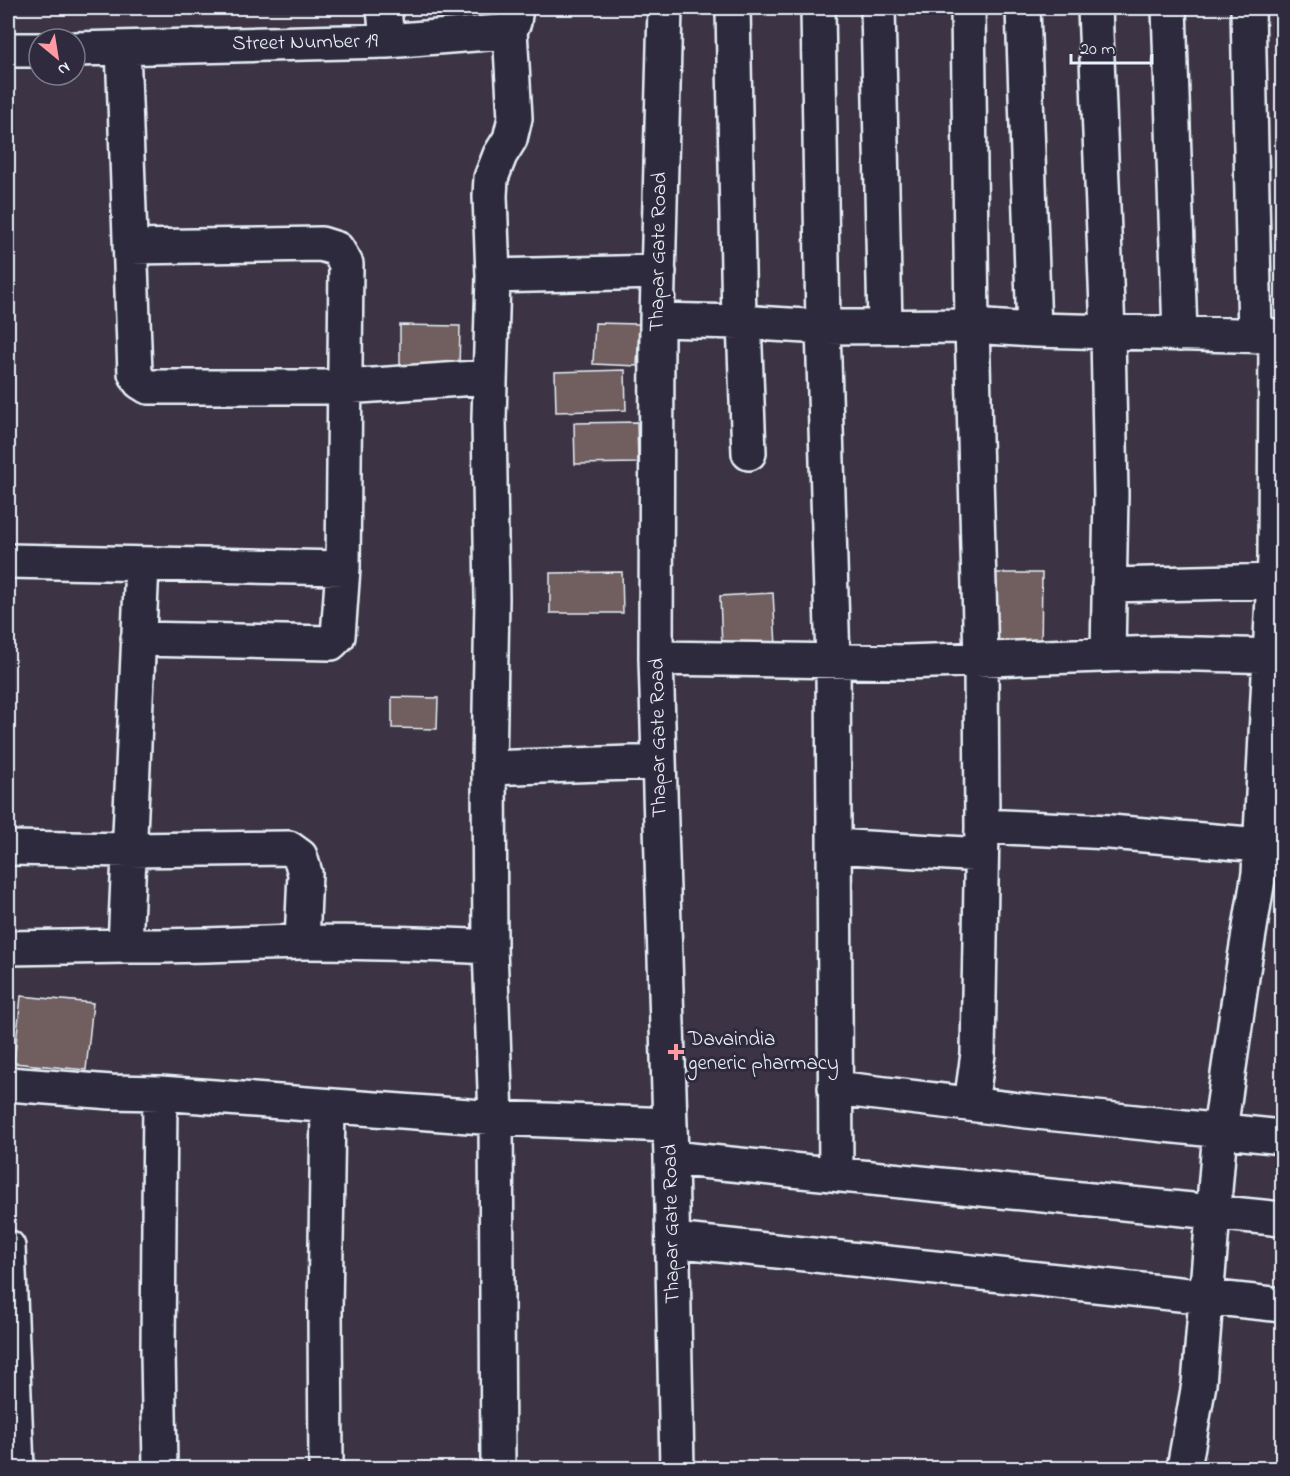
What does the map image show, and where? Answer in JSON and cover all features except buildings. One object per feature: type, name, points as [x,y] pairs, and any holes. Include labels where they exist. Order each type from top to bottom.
[{"type":"street","points":[[384,8],[387,41]]},
{"type":"street","name":"Thapar Gate Road","points":[[665,8],[657,320],[656,658],[671,1158],[677,1468]]},
{"type":"street","points":[[733,8],[742,322],[749,453]]},
{"type":"street","points":[[818,8],[822,327],[833,662],[836,1173]]},
{"type":"street","points":[[878,8],[885,326]]},
{"type":"street","points":[[968,8],[972,326],[981,660],[982,841],[978,1054],[971,1104]]},
{"type":"street","points":[[1023,8],[1034,330]]},
{"type":"street","points":[[1095,8],[1108,332],[1111,495],[1108,655]]},
{"type":"street","points":[[1169,8],[1180,334]]},
{"type":"street","points":[[1184,1468],[1199,1384],[1220,1130],[1243,970],[1267,864],[1277,656],[1278,581],[1271,336],[1248,8]]},
{"type":"street","points":[[498,1468],[496,1118],[490,947],[489,768],[492,598],[489,419],[493,276],[491,178],[500,155],[510,139],[515,118],[513,19]]},
{"type":"street","name":"Street Number 19","points":[[87,49],[387,41],[500,32],[513,19]]},
{"type":"street","points":[[123,48],[135,374],[140,382],[148,387],[345,387],[490,377]]},
{"type":"street","points":[[8,50],[27,50]]},
{"type":"street","points":[[130,247],[321,244],[337,249],[346,264],[343,568],[338,636],[331,643],[138,639]]},
{"type":"street","points":[[493,276],[658,272]]},
{"type":"street","points":[[657,320],[822,327],[972,326],[1034,330],[1271,336]]},
{"type":"street","points":[[8,561],[343,568]]},
{"type":"street","points":[[125,946],[142,565]]},
{"type":"street","points":[[1109,585],[1278,581]]},
{"type":"street","points":[[656,658],[833,662],[981,660],[1159,653],[1277,656]]},
{"type":"street","points":[[489,768],[659,762]]},
{"type":"street","points":[[834,846],[982,841],[1110,832],[1267,864]]},
{"type":"street","points":[[8,848],[130,850],[289,848],[300,856],[305,873],[302,942]]},
{"type":"street","points":[[8,948],[162,947],[302,942],[490,947]]},
{"type":"street","points":[[8,1084],[496,1118],[670,1125]]},
{"type":"street","points":[[835,1088],[1282,1137]]},
{"type":"street","points":[[160,1093],[158,1352],[160,1468]]},
{"type":"street","points":[[326,1468],[325,1313],[328,1106]]},
{"type":"street","points":[[671,1158],[1282,1219]]},
{"type":"street","points":[[673,1240],[1282,1305]]},
{"type":"street","points":[[8,1247],[13,1458]]},
{"type":"place","name":"Davaindia generic pharmacy","points":[[676,1052]]}]
